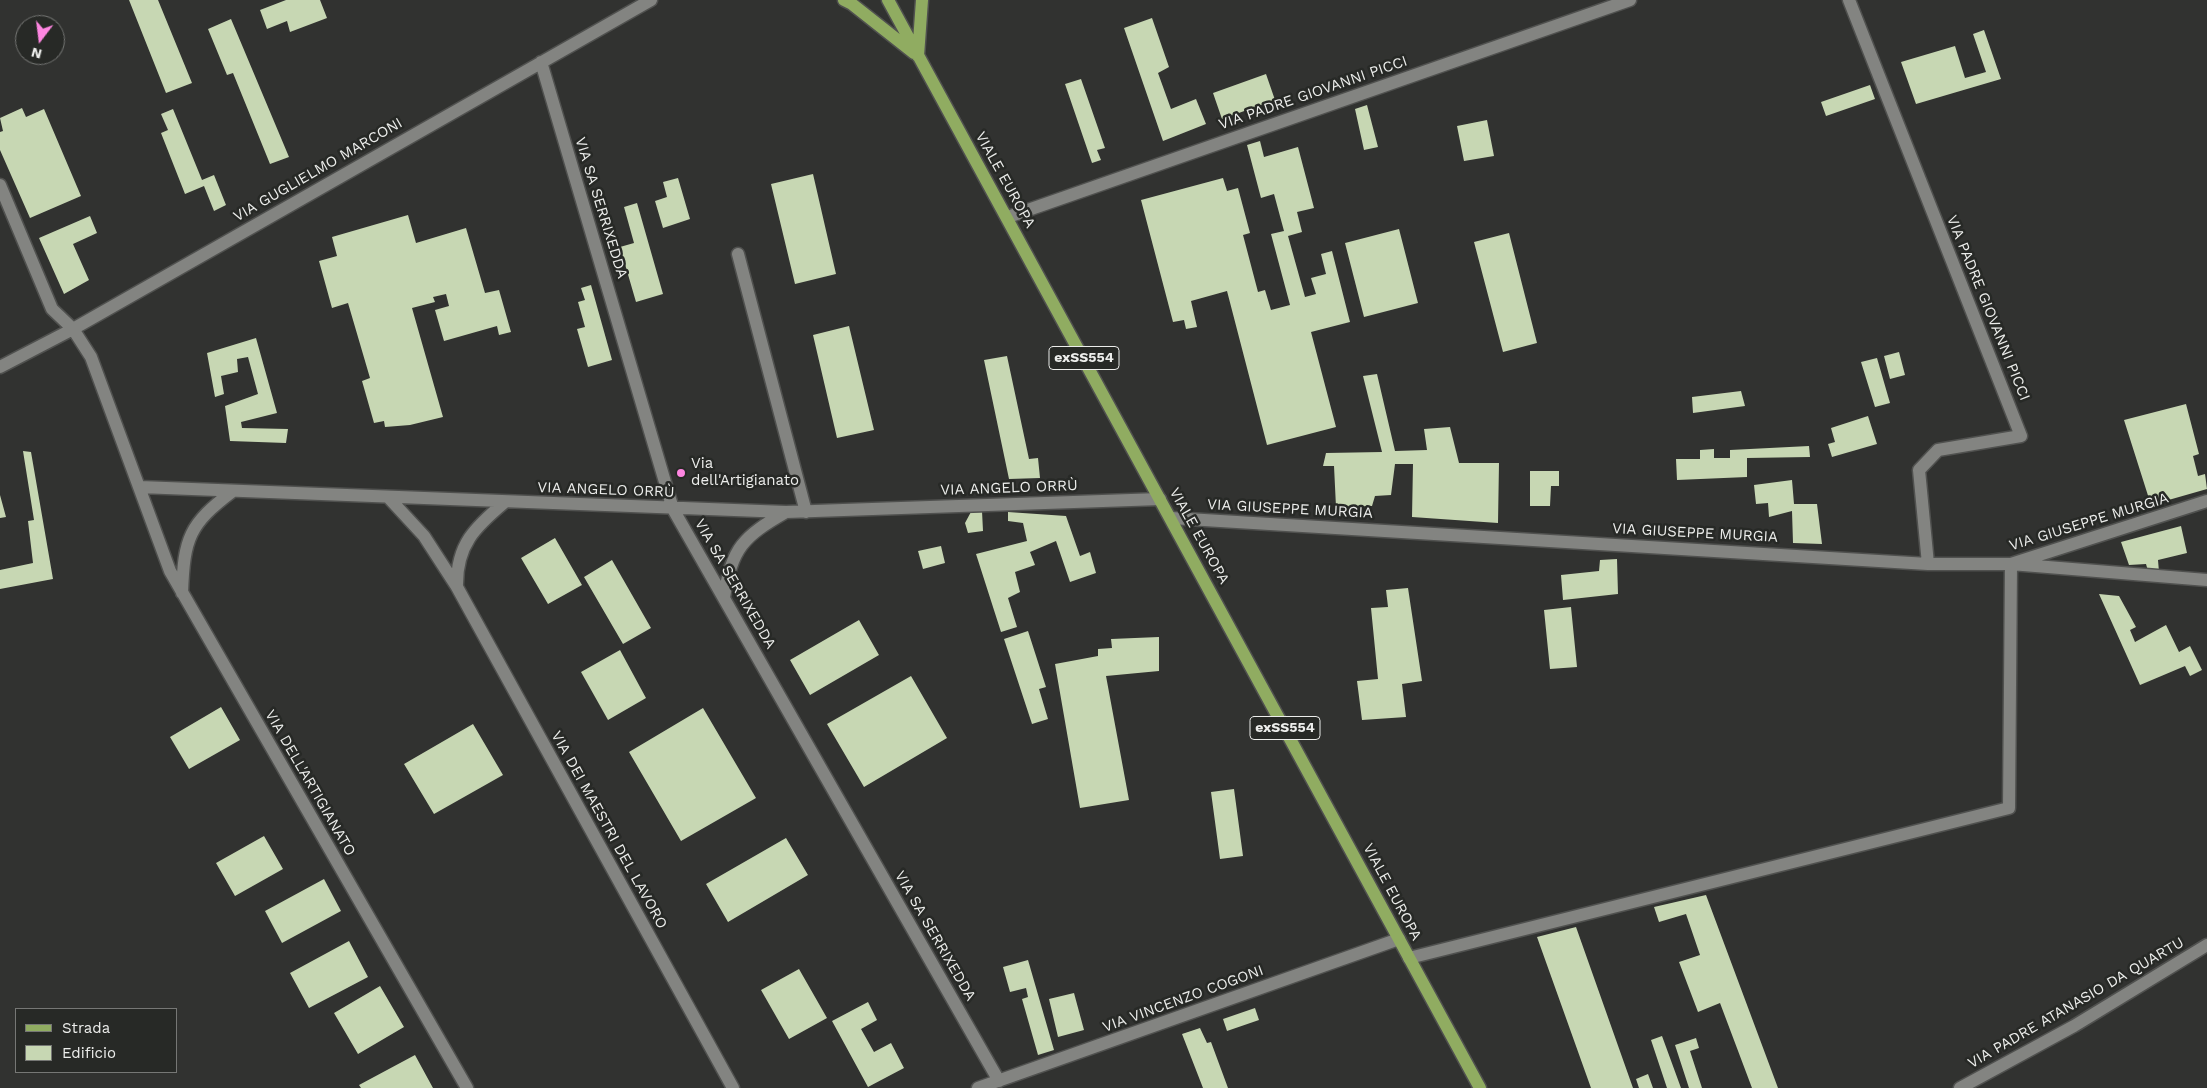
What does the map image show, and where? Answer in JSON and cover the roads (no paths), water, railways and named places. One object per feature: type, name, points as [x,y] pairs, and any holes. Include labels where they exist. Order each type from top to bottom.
[{"type":"main road","points":[[844,0],[852,4],[918,56]]},
{"type":"main road","name":"VIALE EUROPA","points":[[888,0],[1008,217],[1480,1088]]},
{"type":"main road","points":[[918,56],[922,0]]},
{"type":"street","name":"VIA GUGLIELMO MARCONI","points":[[0,367],[73,329],[651,0]]},
{"type":"street","name":"VIA PADRE GIOVANNI PICCI","points":[[1008,217],[1630,0]]},
{"type":"street","name":"VIA PADRE GIOVANNI PICCI","points":[[1849,0],[2021,436],[1938,450],[1919,470],[1928,564]]},
{"type":"street","name":"VIA SA SERRIXEDDA","points":[[540,62],[673,509],[999,1081]]},
{"type":"street","name":"VIA DELL'ARTIGIANATO","points":[[0,185],[52,309],[73,329],[91,358],[170,571],[467,1088]]},
{"type":"street","points":[[738,254],[806,512]]},
{"type":"street","name":"VIA ANGELO ORRÙ","points":[[140,487],[786,512],[1160,498]]},
{"type":"street","points":[[182,593],[186,546],[194,526],[210,508],[233,491]]},
{"type":"street","name":"VIA DEI MAESTRI DEL LAVORO","points":[[388,497],[424,536],[457,587],[733,1088]]},
{"type":"street","points":[[457,587],[457,570],[462,550],[472,533],[506,502]]},
{"type":"street","name":"VIA GIUSEPPE MURGIA","points":[[1171,518],[1928,564],[2011,564],[2207,502]]},
{"type":"street","points":[[724,598],[727,577],[737,553],[747,537],[786,512]]},
{"type":"street","points":[[1409,958],[2009,808],[2011,564],[2207,580]]},
{"type":"street","name":"VIA VINCENZO COGONI","points":[[978,1088],[1399,939]]},
{"type":"street","name":"VIA PADRE ATANASIO DA QUARTU","points":[[1960,1088],[2074,1026],[2207,945]]},
{"type":"place","name":"Via dell'Artigianato","points":[[681,473]]}]
